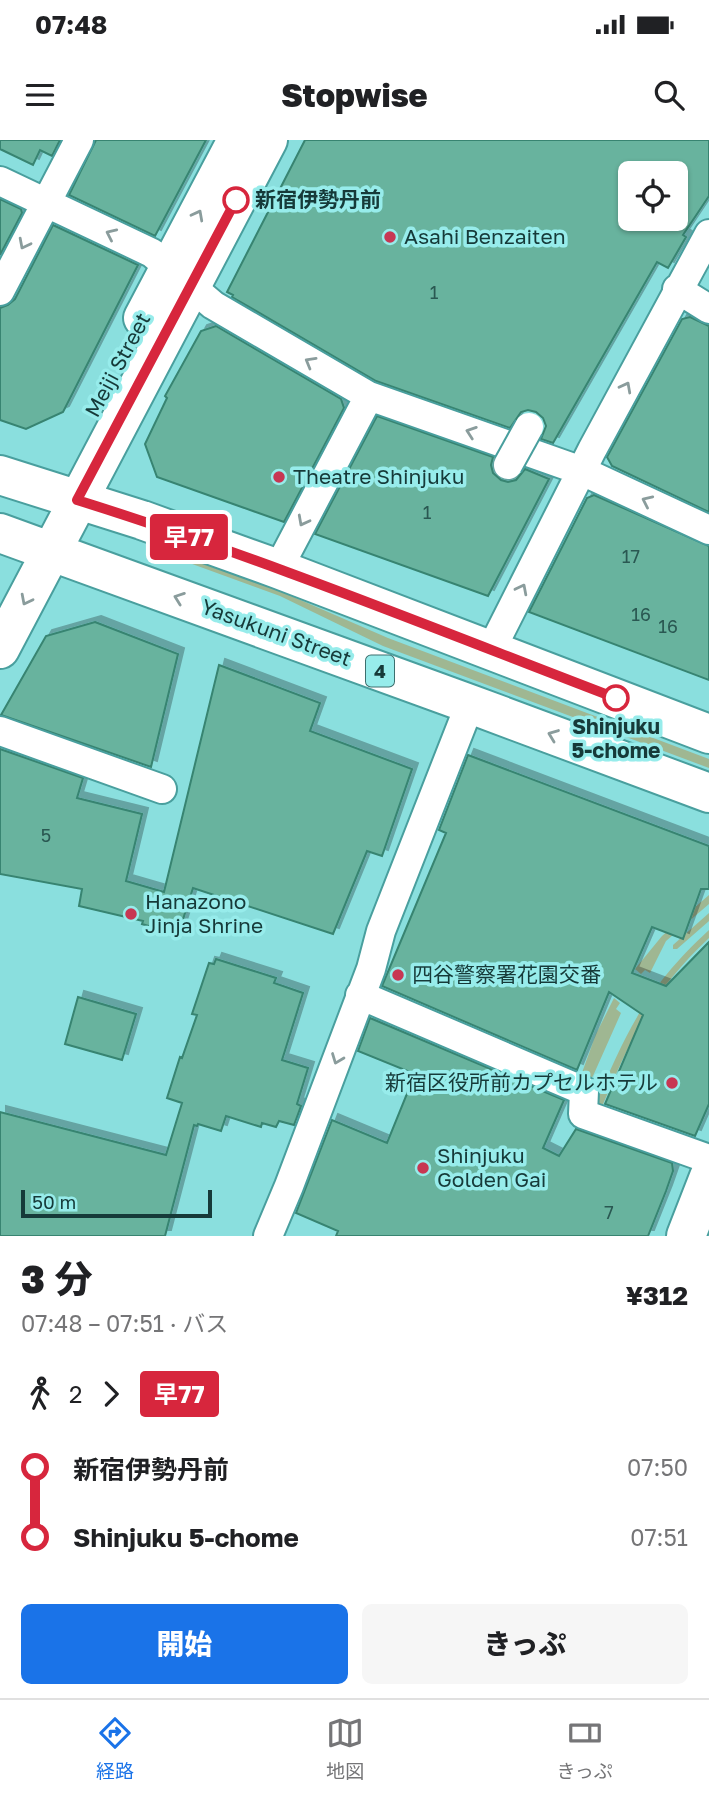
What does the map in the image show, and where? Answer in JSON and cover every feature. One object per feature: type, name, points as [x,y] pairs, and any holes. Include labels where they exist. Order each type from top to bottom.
[{"type":"main road","name":"Meiji Street","points":[[180,277],[237,140]]},
{"type":"main road","name":"Meiji Street","points":[[0,591],[26,542],[64,496],[180,277],[268,140]]},
{"type":"main road","points":[[0,475],[142,520],[278,569],[709,734]]},
{"type":"main road","name":"Meiji Street","points":[[0,649],[26,542]]},
{"type":"main road","name":"Yasukuni Street","points":[[26,542],[709,793]]},
{"type":"main road","points":[[686,1236],[709,1177]]},
{"type":"street","points":[[0,291],[79,140]]},
{"type":"street","points":[[0,181],[152,253],[213,305],[369,396],[582,471],[709,530]]},
{"type":"street","points":[[491,650],[677,289],[709,234]]},
{"type":"street","points":[[677,289],[709,309]]},
{"type":"street","points":[[278,569],[369,396]]},
{"type":"street","points":[[508,465],[538,413]]},
{"type":"street","points":[[268,1236],[360,995],[381,931],[470,704]]},
{"type":"street","points":[[0,731],[162,789]]},
{"type":"street","points":[[360,995],[709,1159]]},
{"type":"green space","points":[[164,550],[282,592],[388,638],[709,759],[709,768],[383,646],[280,596],[162,553]]},
{"type":"green space","points":[[709,895],[709,904],[666,941],[650,973],[645,970],[641,974],[635,969],[662,936]]},
{"type":"green space","points":[[709,913],[709,921],[677,949],[673,949],[673,945]]},
{"type":"green space","points":[[709,930],[709,938],[672,978],[644,1019],[599,1114],[595,1106],[617,1055],[641,1011],[670,971]]},
{"type":"green space","points":[[614,998],[620,1003],[616,1009],[621,1013],[593,1076],[588,1082],[579,1081],[596,1034]]},
{"type":"building","points":[[0,140],[60,140],[52,156],[40,150],[33,165],[0,149]]},
{"type":"building","points":[[96,140],[206,140],[155,236],[69,195]]},
{"type":"building","points":[[305,140],[709,140],[709,196],[688,228],[688,161],[618,161],[618,231],[686,231],[683,235],[686,237],[668,268],[657,262],[553,443],[541,439],[546,426],[543,418],[536,412],[521,412],[510,428],[376,381],[232,297],[233,295],[227,292]]},
{"type":"building","points":[[0,199],[21,209],[22,213],[0,255]]},
{"type":"building","points":[[53,225],[138,265],[63,412],[26,429],[0,420],[0,308],[15,299]]},
{"type":"building","points":[[690,317],[709,326],[709,512],[612,466],[607,457],[682,319]]},
{"type":"building","points":[[216,326],[341,399],[344,408],[284,522],[157,477],[145,444],[167,398],[165,396],[201,331]]},
{"type":"building","points":[[377,416],[493,457],[493,473],[501,480],[516,480],[525,469],[549,479],[488,596],[315,534]]},
{"type":"building","points":[[594,495],[709,546],[709,680],[529,612],[587,498]]},
{"type":"building","points":[[95,622],[178,654],[151,767],[1,715],[46,636]]},
{"type":"building","points":[[219,665],[320,703],[310,731],[412,769],[382,856],[367,851],[333,934],[193,888],[178,935],[142,924],[143,921],[79,906],[82,889],[0,874],[0,749],[83,778],[77,798],[142,814],[126,881],[164,892]]},
{"type":"building","points":[[468,755],[709,846],[709,889],[701,889],[683,939],[652,927],[632,973],[666,986],[709,942],[709,1104],[695,1136],[605,1104],[643,1015],[609,992],[577,1070],[382,986],[446,833],[439,830]]},
{"type":"building","points":[[216,959],[276,978],[274,983],[303,993],[282,1060],[308,1068],[297,1104],[301,1106],[294,1125],[279,1121],[276,1127],[262,1123],[261,1127],[226,1116],[221,1131],[194,1125],[165,1236],[0,1236],[0,1112],[166,1155],[182,1103],[167,1098],[197,1015],[192,1014],[209,963],[214,964]]},
{"type":"building","points":[[78,997],[136,1014],[122,1060],[65,1044]]},
{"type":"building","name":"Shinjuku Golden Gai","points":[[370,1018],[564,1100],[543,1148],[559,1156],[576,1129],[672,1163],[673,1171],[648,1236],[336,1236],[338,1231],[296,1213],[332,1120],[387,1143],[415,1074],[358,1051]]},
{"type":"bus line","name":"早77","points":[[236,200],[77,500],[142,520],[278,569],[616,698]]},
{"type":"place","name":"新宿伊勢丹前","points":[[236,200]]},
{"type":"place","name":"Asahi Benzaiten","points":[[390,237]]},
{"type":"place","name":"Theatre Shinjuku","points":[[279,477]]},
{"type":"place","name":"Shinjuku 5-chome","points":[[616,698]]},
{"type":"place","name":"Hanazono Jinja Shrine","points":[[131,914]]},
{"type":"place","name":"四谷警察署花園交番","points":[[398,975]]},
{"type":"place","name":"新宿区役所前カプセルホテル","points":[[672,1083]]},
{"type":"place","name":"Shinjuku Golden Gai","points":[[423,1168]]}]
